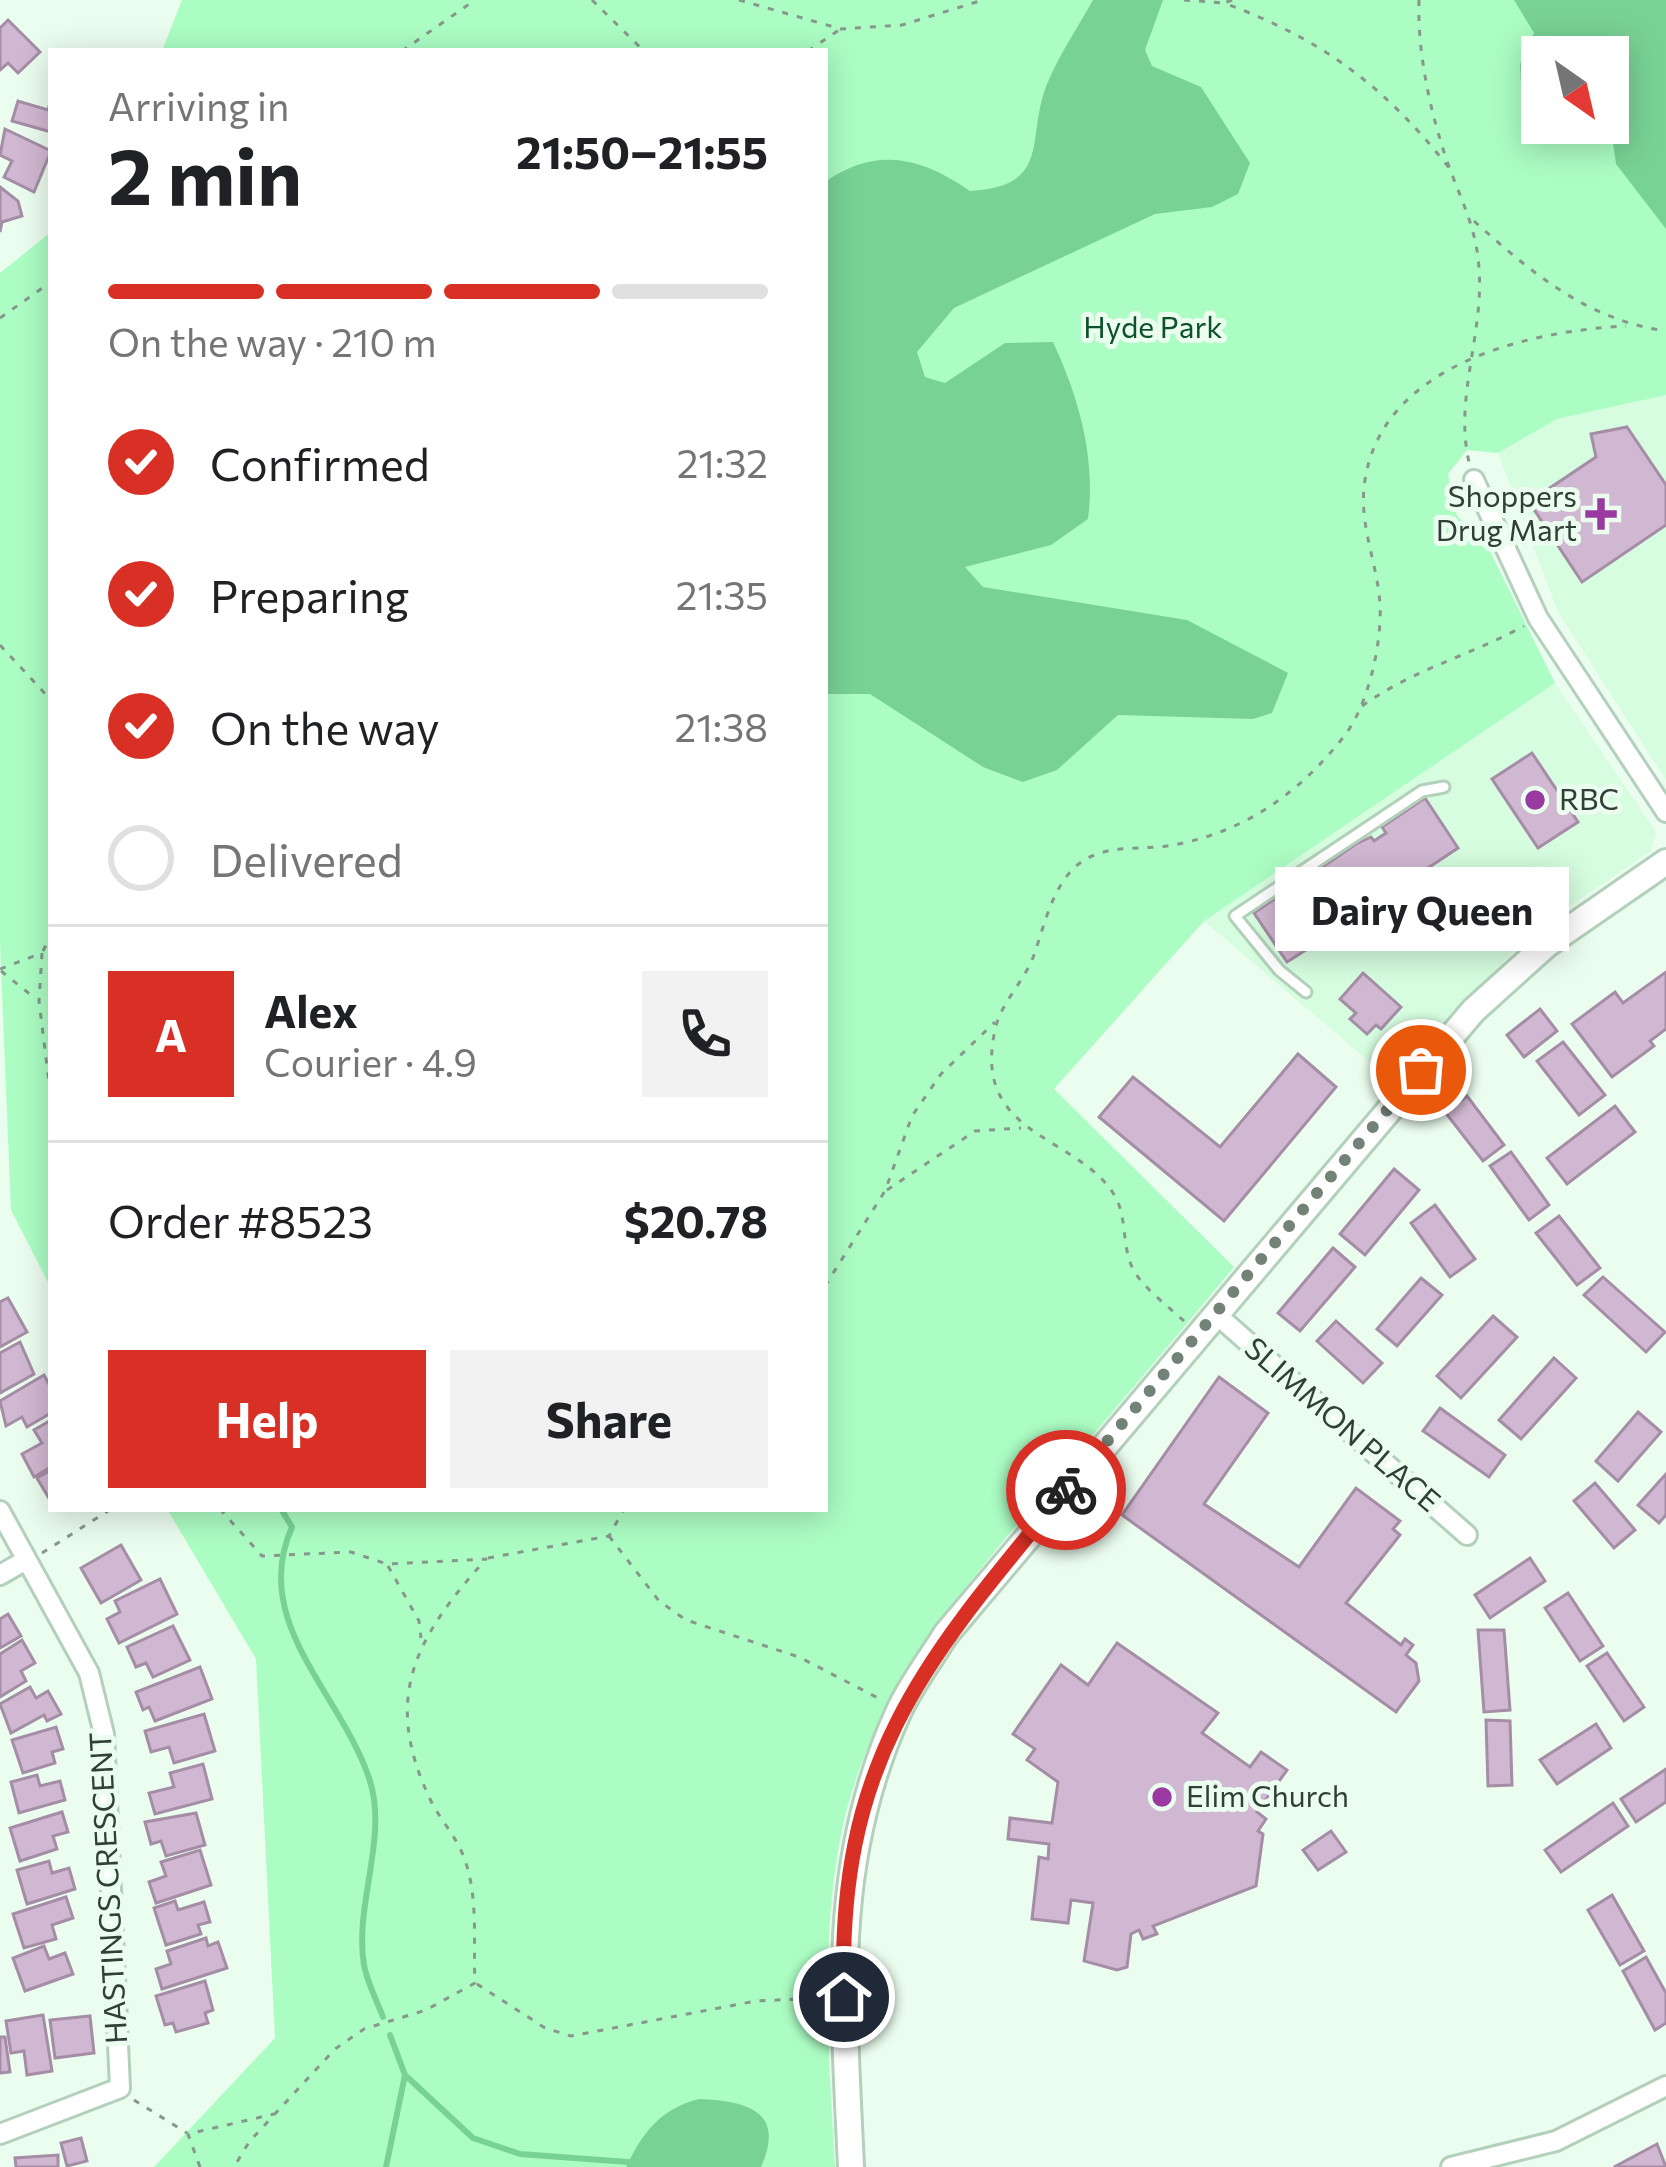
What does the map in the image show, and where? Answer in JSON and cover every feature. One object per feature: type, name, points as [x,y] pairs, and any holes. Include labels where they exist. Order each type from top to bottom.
[{"type":"street","points":[[1474,480],[1538,618],[1666,812]]},
{"type":"street","points":[[851,2167],[842,1941],[852,1851],[899,1710],[946,1634],[1473,1011],[1546,945],[1666,862]]},
{"type":"street","name":"SLIMMON PLACE","points":[[1217,1315],[1467,1535]]},
{"type":"street","name":"HASTINGS CRESCENT","points":[[0,1511],[34,1556],[89,1673],[104,1734],[120,2087],[0,2134]]},
{"type":"street","points":[[0,1574],[34,1556]]},
{"type":"street","points":[[1451,2167],[1556,2141],[1666,2086]]},
{"type":"lane","points":[[1306,992],[1279,970],[1235,916],[1422,791],[1444,788]]},
{"type":"path","points":[[406,48],[475,0]]},
{"type":"path","points":[[592,0],[641,48]]},
{"type":"path","points":[[739,0],[841,29],[902,26],[983,0]]},
{"type":"path","points":[[1184,0],[1224,3],[1288,26],[1361,74],[1417,127],[1450,170]]},
{"type":"path","points":[[1224,3],[1232,0]]},
{"type":"path","points":[[1419,0],[1430,94],[1450,170],[1473,220],[1479,322],[1464,437],[1474,480]]},
{"type":"path","points":[[812,48],[841,29]]},
{"type":"path","points":[[1473,220],[1537,278],[1627,326]]},
{"type":"path","points":[[0,318],[48,284]]},
{"type":"path","points":[[828,1281],[886,1191],[913,1116],[941,1074],[997,1021],[1031,963],[1055,894],[1076,867],[1094,854],[1174,845],[1248,823],[1285,798],[1346,733],[1360,706],[1380,606],[1364,488],[1375,442],[1408,399],[1471,357],[1552,333],[1627,326],[1666,331]]},
{"type":"path","points":[[1360,706],[1420,669],[1480,652],[1538,618]]},
{"type":"path","points":[[0,644],[48,697]]},
{"type":"path","points":[[48,941],[42,953],[39,1001],[48,1074]]},
{"type":"path","points":[[39,1001],[0,969],[42,953]]},
{"type":"path","points":[[997,1021],[992,1055],[997,1085],[1022,1128],[1100,1178],[1117,1200],[1133,1270],[1201,1336]]},
{"type":"path","points":[[886,1191],[975,1131],[1022,1128]]},
{"type":"path","points":[[34,1556],[106,1512]]},
{"type":"path","points":[[222,1512],[262,1556],[351,1552],[387,1564],[486,1559],[609,1536]]},
{"type":"path","points":[[609,1536],[621,1512]]},
{"type":"path","points":[[609,1536],[659,1601],[686,1620],[799,1657],[876,1697]]},
{"type":"path","points":[[421,1641],[486,1559]]},
{"type":"path","points":[[387,1564],[419,1621],[421,1641],[408,1687],[407,1725],[431,1801],[464,1856],[474,1914],[475,1983]]},
{"type":"path","points":[[475,1983],[545,2028],[571,2036],[756,2001],[814,1998]]},
{"type":"path","points":[[234,2167],[335,2049],[364,2029],[426,2010],[475,1983]]},
{"type":"path","points":[[136,2102],[188,2134],[200,2167]]},
{"type":"path","points":[[188,2134],[277,2114]]},
{"type":"shaded area","points":[[1093,0],[1163,0],[1145,50],[1152,66],[1201,87],[1250,163],[1238,194],[1212,207],[1155,214],[954,308],[917,352],[925,377],[945,383],[1005,343],[1053,342],[1083,429],[1090,473],[1088,519],[1051,545],[965,567],[983,587],[1187,620],[1288,673],[1272,713],[1253,719],[1118,715],[1057,770],[1023,782],[983,767],[870,694],[828,694],[828,180],[862,163],[880,160],[934,170],[970,191],[1014,180],[1031,156],[1047,84]]},
{"type":"shaded area","points":[[1514,0],[1666,0],[1666,229],[1616,164],[1613,144],[1629,144],[1629,36],[1534,33]]},
{"type":"shaded area","points":[[1666,395],[1666,780],[1558,612],[1498,453],[1557,419]]},
{"type":"shaded area","points":[[1555,683],[1656,832],[1651,851],[1533,931],[1391,1080],[1204,921]]},
{"type":"shaded area","points":[[699,2099],[746,2107],[765,2121],[769,2133],[761,2167],[626,2167],[654,2124]]},
{"type":"green space","name":"Hyde Park","points":[[182,0],[1666,0],[1666,395],[1557,419],[1498,453],[1467,450],[1448,474],[1457,516],[1486,543],[1555,683],[1204,921],[1054,1089],[1234,1267],[956,1601],[896,1690],[872,1738],[840,1840],[830,1922],[828,2003],[835,2167],[154,2167],[275,2038],[256,1659],[169,1512],[828,1512],[828,48],[163,48]]},
{"type":"green space","points":[[48,234],[48,1282],[11,1210],[0,944],[0,273]]},
{"type":"building","points":[[8,20],[40,52],[18,73],[8,63],[0,70],[0,28]]},
{"type":"building","points":[[18,101],[48,110],[48,131],[12,121]]},
{"type":"building","points":[[5,129],[48,150],[34,192],[4,177],[12,161],[0,155]]},
{"type":"building","points":[[0,187],[18,201],[22,216],[2,222],[0,232]]},
{"type":"building","name":"Shoppers Drug Mart","points":[[1627,427],[1666,485],[1666,525],[1582,582],[1529,502],[1596,457],[1591,434]]},
{"type":"building","name":"RBC","points":[[1532,753],[1578,822],[1538,848],[1492,779]]},
{"type":"building","points":[[1425,798],[1458,848],[1413,878],[1410,873],[1387,888],[1391,893],[1309,942],[1312,946],[1287,962],[1254,913],[1276,898],[1296,895],[1326,874],[1321,868],[1356,844],[1386,833],[1382,827]]},
{"type":"building","points":[[1666,972],[1666,1029],[1650,1041],[1654,1046],[1612,1077],[1572,1024],[1615,992],[1623,1003]]},
{"type":"building","points":[[1363,973],[1401,1007],[1381,1029],[1376,1025],[1367,1034],[1350,1019],[1356,1013],[1340,999]]},
{"type":"building","points":[[1540,1009],[1557,1031],[1524,1057],[1507,1035]]},
{"type":"building","points":[[1563,1042],[1605,1095],[1579,1115],[1537,1061]]},
{"type":"building","points":[[1298,1054],[1336,1087],[1224,1221],[1099,1117],[1133,1077],[1220,1147]]},
{"type":"building","points":[[1467,1096],[1504,1145],[1483,1161],[1445,1112]]},
{"type":"building","points":[[1615,1106],[1635,1132],[1567,1184],[1547,1158]]},
{"type":"building","points":[[1511,1152],[1549,1205],[1529,1220],[1490,1166]]},
{"type":"building","points":[[1394,1169],[1419,1190],[1365,1255],[1340,1234]]},
{"type":"building","points":[[1435,1205],[1475,1259],[1450,1277],[1411,1223]]},
{"type":"building","points":[[1559,1216],[1600,1268],[1577,1285],[1536,1233]]},
{"type":"building","points":[[1333,1248],[1355,1267],[1300,1331],[1278,1313]]},
{"type":"building","points":[[1603,1277],[1665,1332],[1646,1352],[1584,1295]]},
{"type":"building","points":[[1421,1278],[1442,1295],[1397,1346],[1377,1329]]},
{"type":"building","points":[[8,1298],[27,1332],[0,1347],[0,1302]]},
{"type":"building","points":[[1493,1316],[1517,1337],[1461,1398],[1437,1376]]},
{"type":"building","points":[[1336,1321],[1382,1363],[1363,1383],[1317,1341]]},
{"type":"building","points":[[20,1342],[34,1374],[0,1393],[0,1353]]},
{"type":"building","points":[[1554,1358],[1576,1378],[1521,1439],[1499,1420]]},
{"type":"building","points":[[44,1375],[48,1382],[48,1415],[27,1427],[22,1417],[6,1426],[0,1401]]},
{"type":"building","points":[[1219,1377],[1268,1413],[1204,1504],[1299,1567],[1356,1488],[1400,1521],[1393,1529],[1400,1535],[1346,1603],[1401,1645],[1405,1639],[1413,1645],[1406,1655],[1416,1663],[1419,1681],[1396,1712],[1122,1515]]},
{"type":"building","points":[[1440,1408],[1505,1455],[1489,1477],[1423,1431]]},
{"type":"building","points":[[1638,1412],[1661,1432],[1618,1481],[1596,1461]]},
{"type":"building","points":[[48,1422],[48,1469],[34,1477],[22,1454],[42,1443],[34,1430]]},
{"type":"building","points":[[48,1472],[48,1497],[37,1478]]},
{"type":"building","points":[[1666,1474],[1666,1515],[1659,1523],[1638,1505]]},
{"type":"building","points":[[1595,1483],[1635,1530],[1614,1548],[1574,1501]]},
{"type":"building","points":[[121,1545],[141,1580],[101,1603],[81,1568]]},
{"type":"building","points":[[1530,1558],[1545,1581],[1490,1618],[1475,1595]]},
{"type":"building","points":[[160,1579],[177,1614],[119,1643],[107,1619],[120,1612],[115,1601]]},
{"type":"building","points":[[1568,1593],[1603,1646],[1580,1661],[1545,1608]]},
{"type":"building","points":[[8,1614],[21,1636],[0,1648],[0,1619]]},
{"type":"building","points":[[173,1626],[190,1660],[153,1677],[146,1663],[136,1667],[127,1647]]},
{"type":"building","points":[[1478,1630],[1504,1630],[1510,1710],[1484,1712]]},
{"type":"building","points":[[22,1640],[35,1663],[21,1671],[26,1681],[0,1697],[0,1654]]},
{"type":"building","name":"Elim Church","points":[[1117,1643],[1218,1713],[1202,1733],[1250,1767],[1261,1752],[1287,1770],[1257,1812],[1266,1819],[1258,1831],[1263,1834],[1256,1886],[1153,1926],[1157,1934],[1143,1939],[1139,1930],[1131,1934],[1127,1967],[1117,1970],[1084,1961],[1093,1903],[1071,1900],[1068,1923],[1032,1919],[1039,1857],[1048,1859],[1049,1844],[1008,1839],[1010,1818],[1052,1823],[1058,1782],[1027,1760],[1035,1749],[1013,1734],[1061,1665],[1088,1685]]},
{"type":"building","points":[[1607,1653],[1644,1707],[1624,1721],[1587,1666]]},
{"type":"building","points":[[200,1667],[212,1699],[155,1721],[149,1707],[143,1710],[136,1692]]},
{"type":"building","points":[[30,1687],[36,1698],[48,1691],[61,1714],[47,1721],[44,1715],[11,1733],[0,1704]]},
{"type":"building","points":[[204,1714],[215,1751],[174,1763],[169,1747],[151,1752],[145,1731]]},
{"type":"building","points":[[1486,1720],[1510,1721],[1512,1785],[1488,1786]]},
{"type":"building","points":[[1596,1724],[1611,1748],[1557,1784],[1540,1760]]},
{"type":"building","points":[[56,1727],[63,1749],[52,1752],[55,1763],[23,1773],[12,1740]]},
{"type":"building","points":[[203,1764],[212,1799],[155,1814],[149,1793],[174,1787],[170,1773]]},
{"type":"building","points":[[1666,1769],[1666,1802],[1636,1822],[1621,1799]]},
{"type":"building","points":[[37,1775],[40,1786],[60,1781],[65,1800],[19,1813],[11,1782]]},
{"type":"building","points":[[1613,1803],[1628,1826],[1561,1872],[1545,1850]]},
{"type":"building","points":[[62,1812],[68,1832],[53,1836],[57,1849],[20,1861],[10,1828]]},
{"type":"building","points":[[196,1813],[205,1845],[166,1856],[161,1841],[151,1844],[145,1822]]},
{"type":"building","points":[[1331,1831],[1346,1852],[1318,1870],[1303,1850]]},
{"type":"building","points":[[200,1850],[211,1885],[156,1903],[149,1882],[166,1876],[161,1862]]},
{"type":"building","points":[[49,1861],[52,1873],[69,1868],[75,1889],[27,1904],[17,1870]]},
{"type":"building","points":[[1612,1895],[1644,1951],[1620,1965],[1588,1910]]},
{"type":"building","points":[[66,1897],[73,1918],[52,1925],[56,1939],[24,1948],[13,1914]]},
{"type":"building","points":[[175,1901],[178,1910],[204,1902],[210,1922],[198,1925],[201,1934],[166,1945],[154,1908]]},
{"type":"building","points":[[206,1938],[208,1946],[218,1942],[227,1968],[162,1989],[156,1969],[171,1964],[167,1951]]},
{"type":"building","points":[[44,1946],[49,1959],[65,1953],[73,1974],[25,1991],[13,1958]]},
{"type":"building","points":[[1646,1957],[1666,1993],[1666,2023],[1655,2030],[1623,1971]]},
{"type":"building","points":[[205,1981],[213,2010],[205,2013],[208,2023],[176,2032],[173,2023],[165,2025],[156,1996]]},
{"type":"building","points":[[43,2015],[52,2071],[27,2075],[24,2051],[11,2053],[6,2021]]},
{"type":"building","points":[[90,2016],[94,2053],[55,2058],[50,2020]]},
{"type":"building","points":[[0,2037],[5,2037],[10,2072],[0,2073]]},
{"type":"building","points":[[81,2138],[87,2161],[67,2166],[61,2143]]},
{"type":"building","points":[[1657,2144],[1666,2167],[1614,2167]]},
{"type":"building","points":[[58,2155],[58,2167],[16,2167],[15,2158]]},
{"type":"waterway","points":[[283,1512],[292,1527],[282,1562],[282,1595],[291,1627],[370,1781],[375,1826],[362,1942],[365,1971],[383,2017]]},
{"type":"waterway","points":[[386,2167],[405,2075],[390,2035]]},
{"type":"waterway","points":[[405,2075],[473,2138],[520,2154],[628,2162]]},
{"type":"way so far","points":[[1066,1490],[1201,1336],[1421,1070]]},
{"type":"place","name":"Shoppers Drug Mart","points":[[1601,514]]},
{"type":"place","name":"RBC","points":[[1535,800]]},
{"type":"place","name":"Dairy Queen","points":[[1421,1070]]},
{"type":"place","name":"Elim Church","points":[[1162,1797]]},
{"type":"route","points":[[844,1997],[842,1941],[852,1851],[899,1710],[946,1634],[1066,1490]]}]
